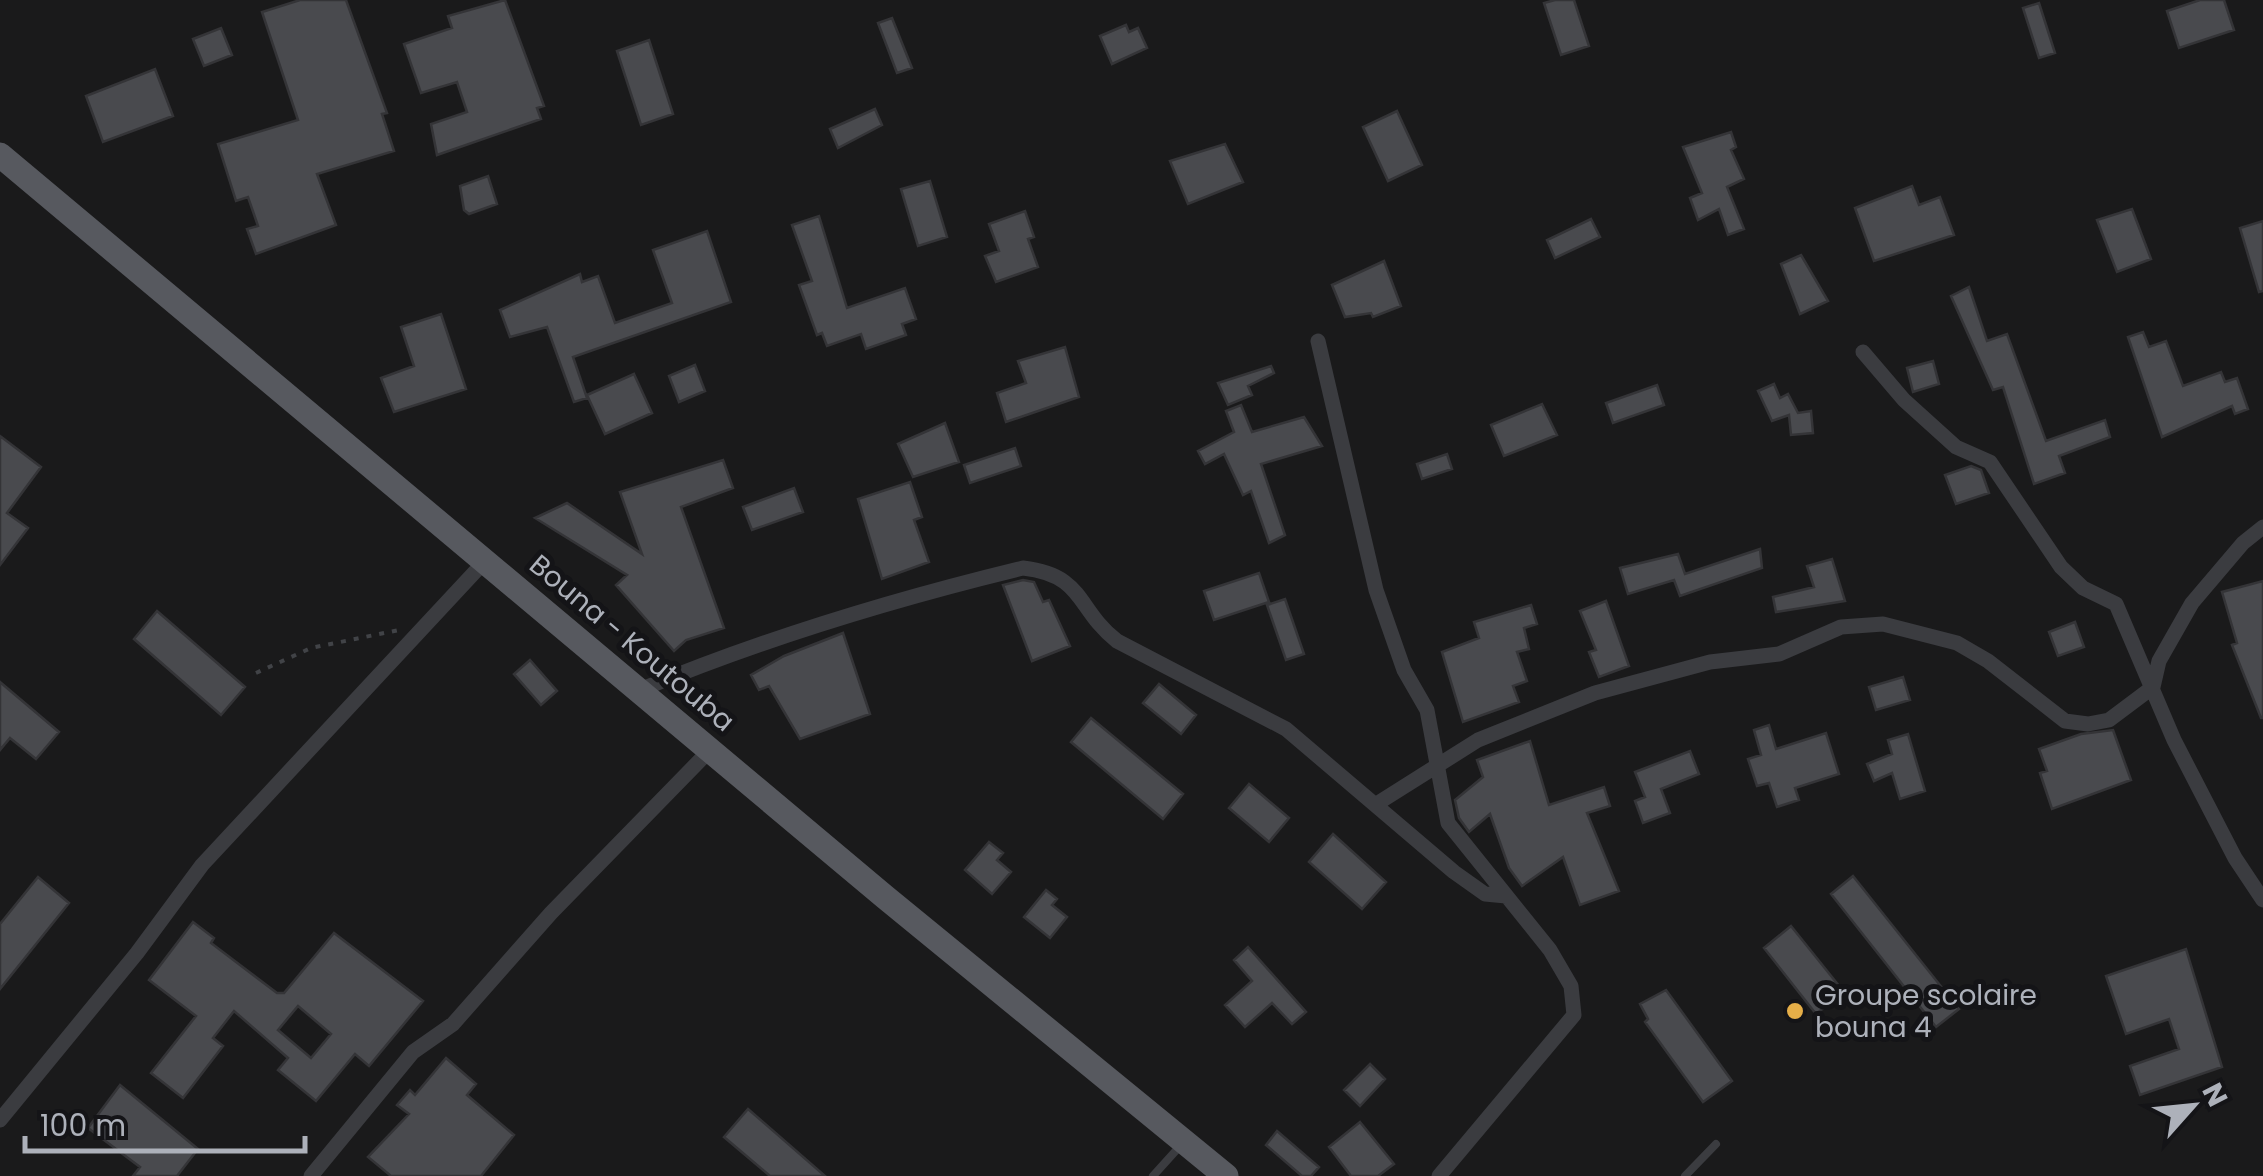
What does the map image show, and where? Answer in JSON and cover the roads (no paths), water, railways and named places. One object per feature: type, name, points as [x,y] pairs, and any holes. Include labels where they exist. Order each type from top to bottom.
[{"type":"main road","name":"Bouna - Koutouba","points":[[0,155],[1226,1176]]},
{"type":"street","points":[[1318,341],[1376,590],[1404,670],[1427,710],[1448,823],[1550,950],[1570,986],[1574,1015],[1438,1176]]},
{"type":"street","points":[[1863,352],[1904,400],[1956,447],[1990,462],[2061,567],[2084,588],[2116,604],[2198,788],[2263,900]]},
{"type":"street","points":[[1378,803],[1478,740],[1595,694],[1710,662],[1779,654],[1841,627],[1883,624],[1957,643],[1988,661],[2065,721],[2088,724],[2109,720],[2153,687],[2160,661],[2192,603],[2242,543],[2263,528]]},
{"type":"street","points":[[0,1120],[202,865],[308,756],[486,560]]},
{"type":"street","points":[[640,690],[750,644],[903,598],[1023,568],[1042,570],[1074,586],[1098,626],[1117,641],[1286,730],[1378,803],[1454,872],[1484,894],[1506,896]]},
{"type":"street","points":[[311,1176],[414,1052],[453,1024],[551,912],[711,749]]},
{"type":"lane","points":[[1153,1176],[1184,1142]]},
{"type":"lane","points":[[1685,1176],[1716,1144]]},
{"type":"place","name":"Groupe scolaire bouna 4","points":[[1795,1011]]}]
